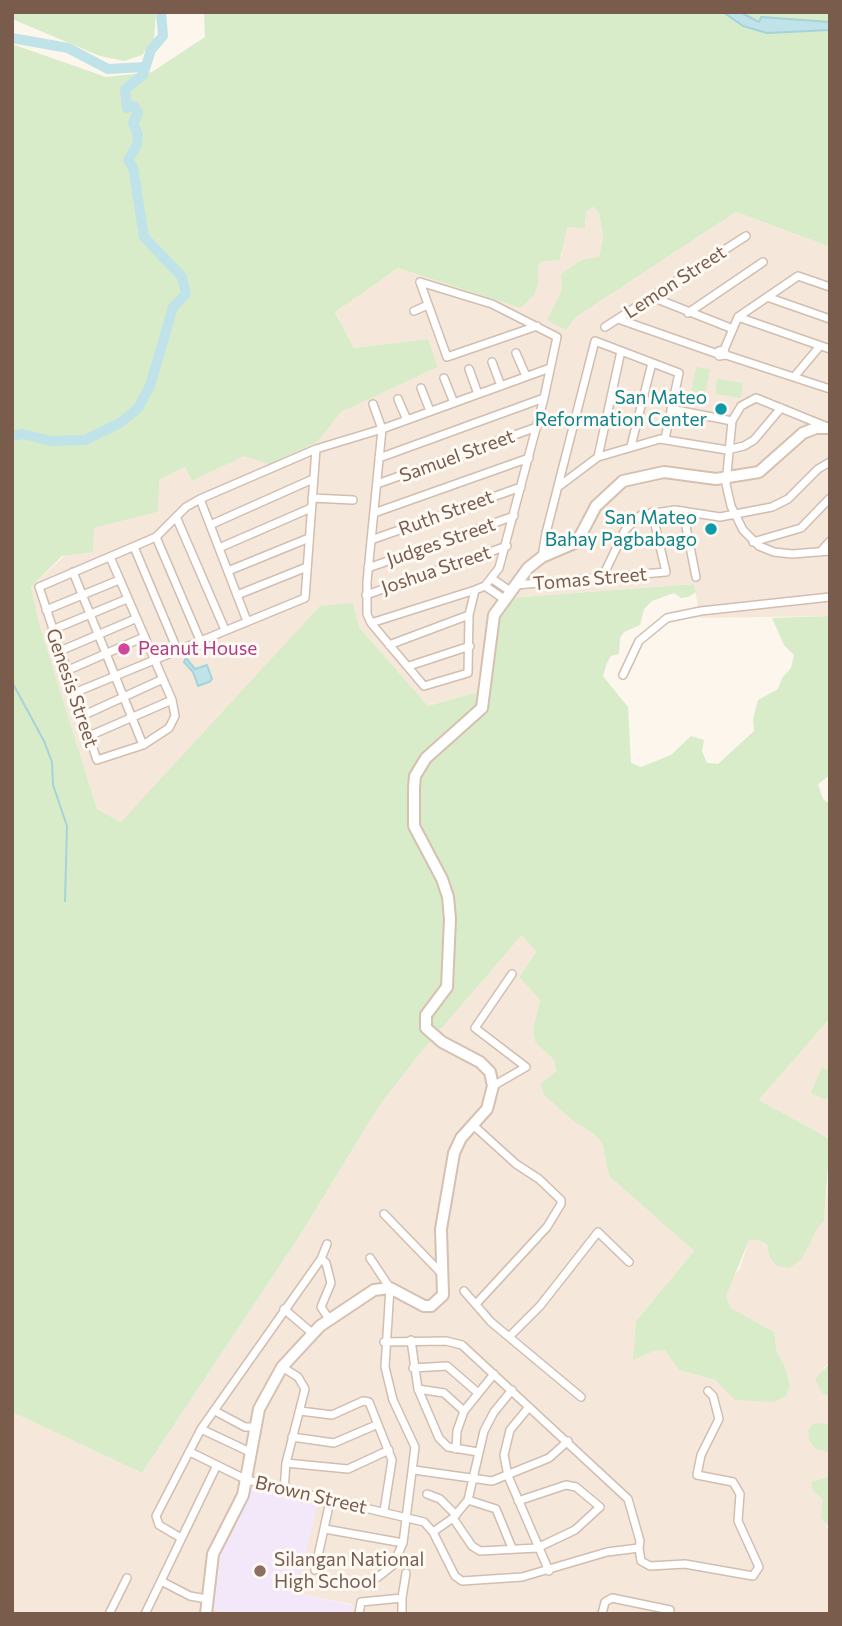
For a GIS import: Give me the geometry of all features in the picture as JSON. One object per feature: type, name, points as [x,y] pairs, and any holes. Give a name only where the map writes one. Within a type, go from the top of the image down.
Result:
[{"type":"street","name":"Lemon Street","points":[[605,327],[746,236]]},
{"type":"street","points":[[688,313],[763,262]]},
{"type":"street","points":[[723,353],[738,317],[798,276],[830,287]]},
{"type":"street","points":[[371,624],[485,586],[504,560],[557,337],[537,326],[492,304],[420,282],[447,357],[537,326]]},
{"type":"street","points":[[652,297],[733,329]]},
{"type":"street","points":[[767,297],[830,319]]},
{"type":"street","points":[[414,311],[428,305]]},
{"type":"street","points":[[738,317],[830,349]]},
{"type":"street","points":[[618,319],[830,389]]},
{"type":"street","points":[[542,557],[595,341],[679,373],[664,439]]},
{"type":"street","points":[[794,376],[820,346]]},
{"type":"street","points":[[598,457],[621,351]]},
{"type":"street","points":[[516,353],[526,376]]},
{"type":"street","points":[[492,362],[501,386]]},
{"type":"street","points":[[631,446],[652,363]]},
{"type":"street","name":"Genesis Street","points":[[172,700],[175,711],[171,724],[144,745],[97,760],[39,587],[156,537],[177,519],[186,507],[200,499],[316,449],[382,429],[550,368]]},
{"type":"street","points":[[469,369],[478,394]]},
{"type":"street","points":[[444,378],[454,402]]},
{"type":"street","points":[[421,388],[430,411]]},
{"type":"street","points":[[379,458],[544,398]]},
{"type":"street","points":[[827,427],[756,398],[741,406],[732,421],[726,478],[734,515],[753,542],[783,554],[830,551]]},
{"type":"street","points":[[398,399],[407,420]]},
{"type":"street","points":[[373,404],[382,429],[366,595],[371,624],[424,686],[468,673],[469,615],[475,590]]},
{"type":"street","points":[[558,487],[598,457],[631,446],[664,439],[727,450],[750,443],[781,408]]},
{"type":"street","points":[[671,409],[732,421]]},
{"type":"street","name":"Samuel Street","points":[[377,484],[537,427]]},
{"type":"street","points":[[370,1258],[390,1288],[416,1303],[431,1306],[443,1295],[441,1229],[452,1165],[457,1145],[487,1109],[493,1086],[490,1072],[480,1062],[442,1042],[426,1028],[426,1015],[447,987],[450,919],[448,897],[442,879],[414,826],[415,776],[426,758],[482,708],[491,621],[509,591],[542,557],[577,542],[596,506],[623,481],[664,472],[726,478],[763,470],[803,433],[827,427]]},
{"type":"street","points":[[74,693],[153,658],[305,598],[316,449]]},
{"type":"street","points":[[374,513],[529,458]]},
{"type":"street","points":[[602,578],[631,523],[652,512],[683,511],[714,517],[783,503],[818,468],[830,462]]},
{"type":"street","points":[[210,525],[313,479]]},
{"type":"street","name":"Ruth Street","points":[[372,540],[521,487]]},
{"type":"street","points":[[312,498],[352,500]]},
{"type":"street","points":[[753,542],[801,528],[830,498]]},
{"type":"street","points":[[200,499],[247,621]]},
{"type":"street","points":[[219,548],[312,508]]},
{"type":"street","points":[[683,511],[696,577]]},
{"type":"street","name":"Tomas Street","points":[[509,591],[666,572],[652,512]]},
{"type":"street","name":"Judges Street","points":[[368,568],[514,516]]},
{"type":"street","points":[[177,519],[225,631]]},
{"type":"street","points":[[156,537],[200,640]]},
{"type":"street","points":[[228,571],[309,538]]},
{"type":"street","points":[[820,552],[830,541]]},
{"type":"street","name":"Joshua Street","points":[[366,595],[507,546]]},
{"type":"street","points":[[134,547],[177,649]]},
{"type":"street","points":[[89,736],[172,700],[110,557]]},
{"type":"street","points":[[237,595],[307,567]]},
{"type":"street","points":[[73,572],[144,745]]},
{"type":"street","points":[[491,578],[509,591]]},
{"type":"street","points":[[46,610],[119,580]]},
{"type":"street","points":[[485,586],[509,591]]},
{"type":"street","points":[[623,675],[639,641],[667,618],[701,611],[830,597]]},
{"type":"street","points":[[52,629],[127,599]]},
{"type":"street","points":[[389,645],[469,615]]},
{"type":"street","points":[[60,651],[135,619]]},
{"type":"street","points":[[66,671],[144,638]]},
{"type":"street","points":[[409,666],[470,646]]},
{"type":"street","points":[[82,716],[163,679]]},
{"type":"street","points":[[493,1086],[526,1067],[475,1028],[512,974]]},
{"type":"street","points":[[473,1125],[561,1200],[547,1227],[476,1304]]},
{"type":"street","points":[[384,1214],[444,1276]]},
{"type":"street","points":[[509,1337],[540,1306],[598,1233],[629,1262]]},
{"type":"street","points":[[181,1538],[159,1525],[156,1516],[201,1429],[321,1259],[327,1244]]},
{"type":"street","points":[[321,1259],[326,1263],[331,1283],[321,1307],[329,1320]]},
{"type":"street","points":[[205,1614],[213,1554],[238,1509],[247,1480],[255,1427],[266,1394],[282,1367],[312,1333],[365,1294],[390,1288]]},
{"type":"street","points":[[378,1577],[393,1565],[403,1543],[415,1447],[393,1400],[385,1367],[384,1342],[390,1288]]},
{"type":"street","points":[[464,1291],[509,1337],[581,1397]]},
{"type":"street","points":[[284,1309],[312,1333]]},
{"type":"street","points":[[411,1340],[418,1389],[439,1438],[448,1447],[478,1452]]},
{"type":"street","points":[[384,1342],[446,1341],[462,1345],[628,1499],[640,1541],[641,1561],[654,1567],[685,1564],[752,1576],[760,1567],[757,1557],[740,1530],[740,1494],[733,1482],[697,1475],[701,1455],[719,1419],[713,1396],[708,1391]]},
{"type":"street","points":[[413,1368],[447,1366],[477,1392]]},
{"type":"street","points":[[282,1367],[303,1384],[305,1390],[286,1463],[284,1490]]},
{"type":"street","points":[[456,1449],[457,1431],[464,1411],[494,1374]]},
{"type":"street","points":[[418,1389],[439,1390],[464,1411]]},
{"type":"street","points":[[512,1390],[494,1412],[478,1452],[468,1500],[455,1516],[433,1532],[455,1576],[462,1581],[522,1577],[549,1572],[607,1552],[639,1548]]},
{"type":"street","points":[[300,1411],[332,1415],[366,1401],[392,1460],[384,1511]]},
{"type":"street","points":[[529,1407],[510,1430],[503,1455],[508,1476],[549,1572]]},
{"type":"street","points":[[215,1411],[245,1427],[255,1427]]},
{"type":"street","points":[[292,1437],[334,1443],[376,1425]]},
{"type":"street","points":[[201,1429],[252,1453]]},
{"type":"street","points":[[414,1469],[473,1481],[492,1482],[549,1458],[568,1441]]},
{"type":"street","points":[[286,1463],[323,1469],[348,1469],[389,1450]]},
{"type":"street","name":"Brown Street","points":[[190,1452],[247,1480],[407,1517],[424,1522],[433,1532]]},
{"type":"street","points":[[145,1614],[217,1465]]},
{"type":"street","points":[[427,1494],[440,1499],[477,1549],[537,1548],[575,1530],[600,1507],[576,1486],[566,1485],[518,1500]]},
{"type":"street","points":[[468,1500],[496,1509],[512,1548]]},
{"type":"street","points":[[315,1570],[330,1501]]},
{"type":"street","points":[[325,1529],[403,1543]]},
{"type":"street","points":[[402,1614],[406,1573]]},
{"type":"street","points":[[109,1614],[127,1578]]},
{"type":"street","points":[[161,1581],[190,1596],[207,1599]]},
{"type":"street","points":[[359,1614],[361,1602],[402,1598]]},
{"type":"street","points":[[602,1614],[605,1602],[612,1598],[670,1610],[670,1614]]},
{"type":"shaded area","points":[[593,207],[599,213],[603,237],[599,258],[583,259],[562,274],[566,330],[576,317],[736,212],[830,247],[830,616],[700,618],[694,584],[509,598],[513,582],[489,615],[481,691],[428,706],[359,627],[353,603],[121,822],[97,809],[39,623],[31,587],[94,528],[158,512],[158,480],[185,467],[192,481],[244,455],[317,442],[340,412],[438,367],[428,339],[354,348],[335,311],[398,268],[520,308],[538,284],[538,266],[542,261],[562,257],[563,233],[567,227],[586,224],[586,212]]},
{"type":"shaded area","points":[[522,935],[536,952],[519,977],[540,1000],[533,1029],[535,1042],[554,1060],[556,1071],[540,1084],[544,1095],[602,1143],[609,1176],[694,1251],[636,1321],[656,1350],[666,1350],[679,1370],[715,1380],[735,1400],[786,1396],[790,1386],[786,1369],[777,1352],[774,1332],[731,1308],[726,1296],[730,1281],[740,1268],[749,1240],[758,1240],[767,1246],[769,1256],[824,1221],[830,1163],[830,1363],[824,1367],[822,1393],[830,1398],[830,1425],[822,1423],[815,1447],[830,1453],[830,1473],[826,1478],[812,1481],[813,1489],[823,1500],[827,1528],[830,1528],[830,1614],[353,1614],[351,1604],[296,1593],[250,1488],[233,1533],[221,1550],[214,1610],[256,1614],[12,1614],[12,1412],[142,1473],[299,1237],[379,1106],[422,1051]]},
{"type":"shaded area","points":[[830,1018],[830,1139],[759,1100]]},
{"type":"shaded area","name":"Silangan National High School","points":[[250,1488],[318,1503],[296,1593],[352,1605],[353,1614],[256,1614],[214,1610],[221,1550],[233,1533]]},
{"type":"green space","points":[[12,12],[156,12],[154,40],[142,55],[124,61],[100,56],[12,19]]},
{"type":"green space","points":[[204,12],[723,12],[743,26],[767,33],[830,30],[830,247],[736,212],[576,317],[566,330],[547,320],[562,290],[561,274],[583,259],[599,257],[603,237],[599,213],[593,207],[586,212],[585,228],[567,227],[560,260],[542,261],[538,266],[538,284],[534,295],[520,308],[398,268],[335,312],[354,348],[428,339],[438,367],[341,412],[317,442],[269,464],[244,456],[192,481],[185,467],[159,480],[158,512],[94,528],[93,552],[62,556],[31,587],[39,623],[97,809],[121,822],[320,606],[353,603],[359,627],[428,706],[481,691],[496,618],[509,598],[694,584],[696,592],[688,597],[681,598],[674,593],[652,601],[644,609],[640,625],[624,632],[620,638],[619,654],[611,656],[603,676],[628,707],[631,763],[641,767],[671,755],[691,736],[704,740],[702,751],[707,763],[718,764],[754,731],[753,719],[758,700],[778,689],[782,678],[791,668],[794,655],[784,645],[772,618],[830,616],[830,775],[818,784],[823,799],[830,804],[830,1018],[759,1100],[830,1139],[824,1221],[818,1227],[802,1259],[789,1268],[777,1266],[769,1256],[767,1245],[758,1240],[749,1240],[726,1296],[731,1308],[774,1332],[777,1352],[786,1369],[790,1386],[786,1396],[774,1402],[735,1400],[715,1380],[679,1370],[665,1350],[656,1350],[633,1360],[636,1321],[694,1251],[609,1176],[602,1143],[544,1095],[540,1084],[556,1071],[554,1060],[535,1042],[533,1029],[540,1000],[519,977],[536,952],[522,935],[422,1051],[379,1106],[299,1237],[142,1473],[12,1412],[12,44],[106,77],[152,72],[205,37]]},
{"type":"green space","points":[[740,12],[830,12],[830,22],[761,17],[759,22]]},
{"type":"green space","points":[[696,367],[710,369],[703,405],[689,403]]},
{"type":"green space","points":[[717,379],[743,383],[741,398],[715,394]]},
{"type":"green space","points":[[822,1067],[830,1071],[830,1093],[826,1100],[811,1093]]},
{"type":"green space","points":[[830,1363],[830,1398],[822,1393],[815,1379]]},
{"type":"green space","points":[[813,1424],[830,1425],[830,1453],[815,1448],[809,1440],[808,1430]]},
{"type":"green space","points":[[830,1473],[830,1528],[821,1517],[823,1500],[812,1489],[812,1481],[826,1478]]},
{"type":"water","points":[[723,12],[740,12],[759,22],[761,17],[830,22],[830,30],[767,33],[743,26]]},
{"type":"water","points":[[186,658],[195,669],[207,665],[212,679],[198,686],[193,672],[184,662]]},
{"type":"waterway","points":[[12,436],[23,434],[51,441],[85,440],[120,423],[138,408],[150,386],[173,307],[186,294],[182,277],[144,237],[133,167],[128,160],[137,145],[138,135],[133,123],[138,113],[134,106],[127,108],[125,89],[143,75],[151,50],[163,36],[161,12]]},
{"type":"waterway","points":[[12,38],[68,48],[108,69],[145,67]]},
{"type":"waterway","points":[[12,682],[44,741],[52,762],[53,785],[67,826],[65,901]]},
{"type":"place","name":"San Mateo Reformation Center","points":[[721,409]]},
{"type":"place","name":"San Mateo Bahay Pagbabago","points":[[711,529]]},
{"type":"place","name":"Peanut House","points":[[124,649]]},
{"type":"place","name":"Silangan National High School","points":[[260,1571]]}]
